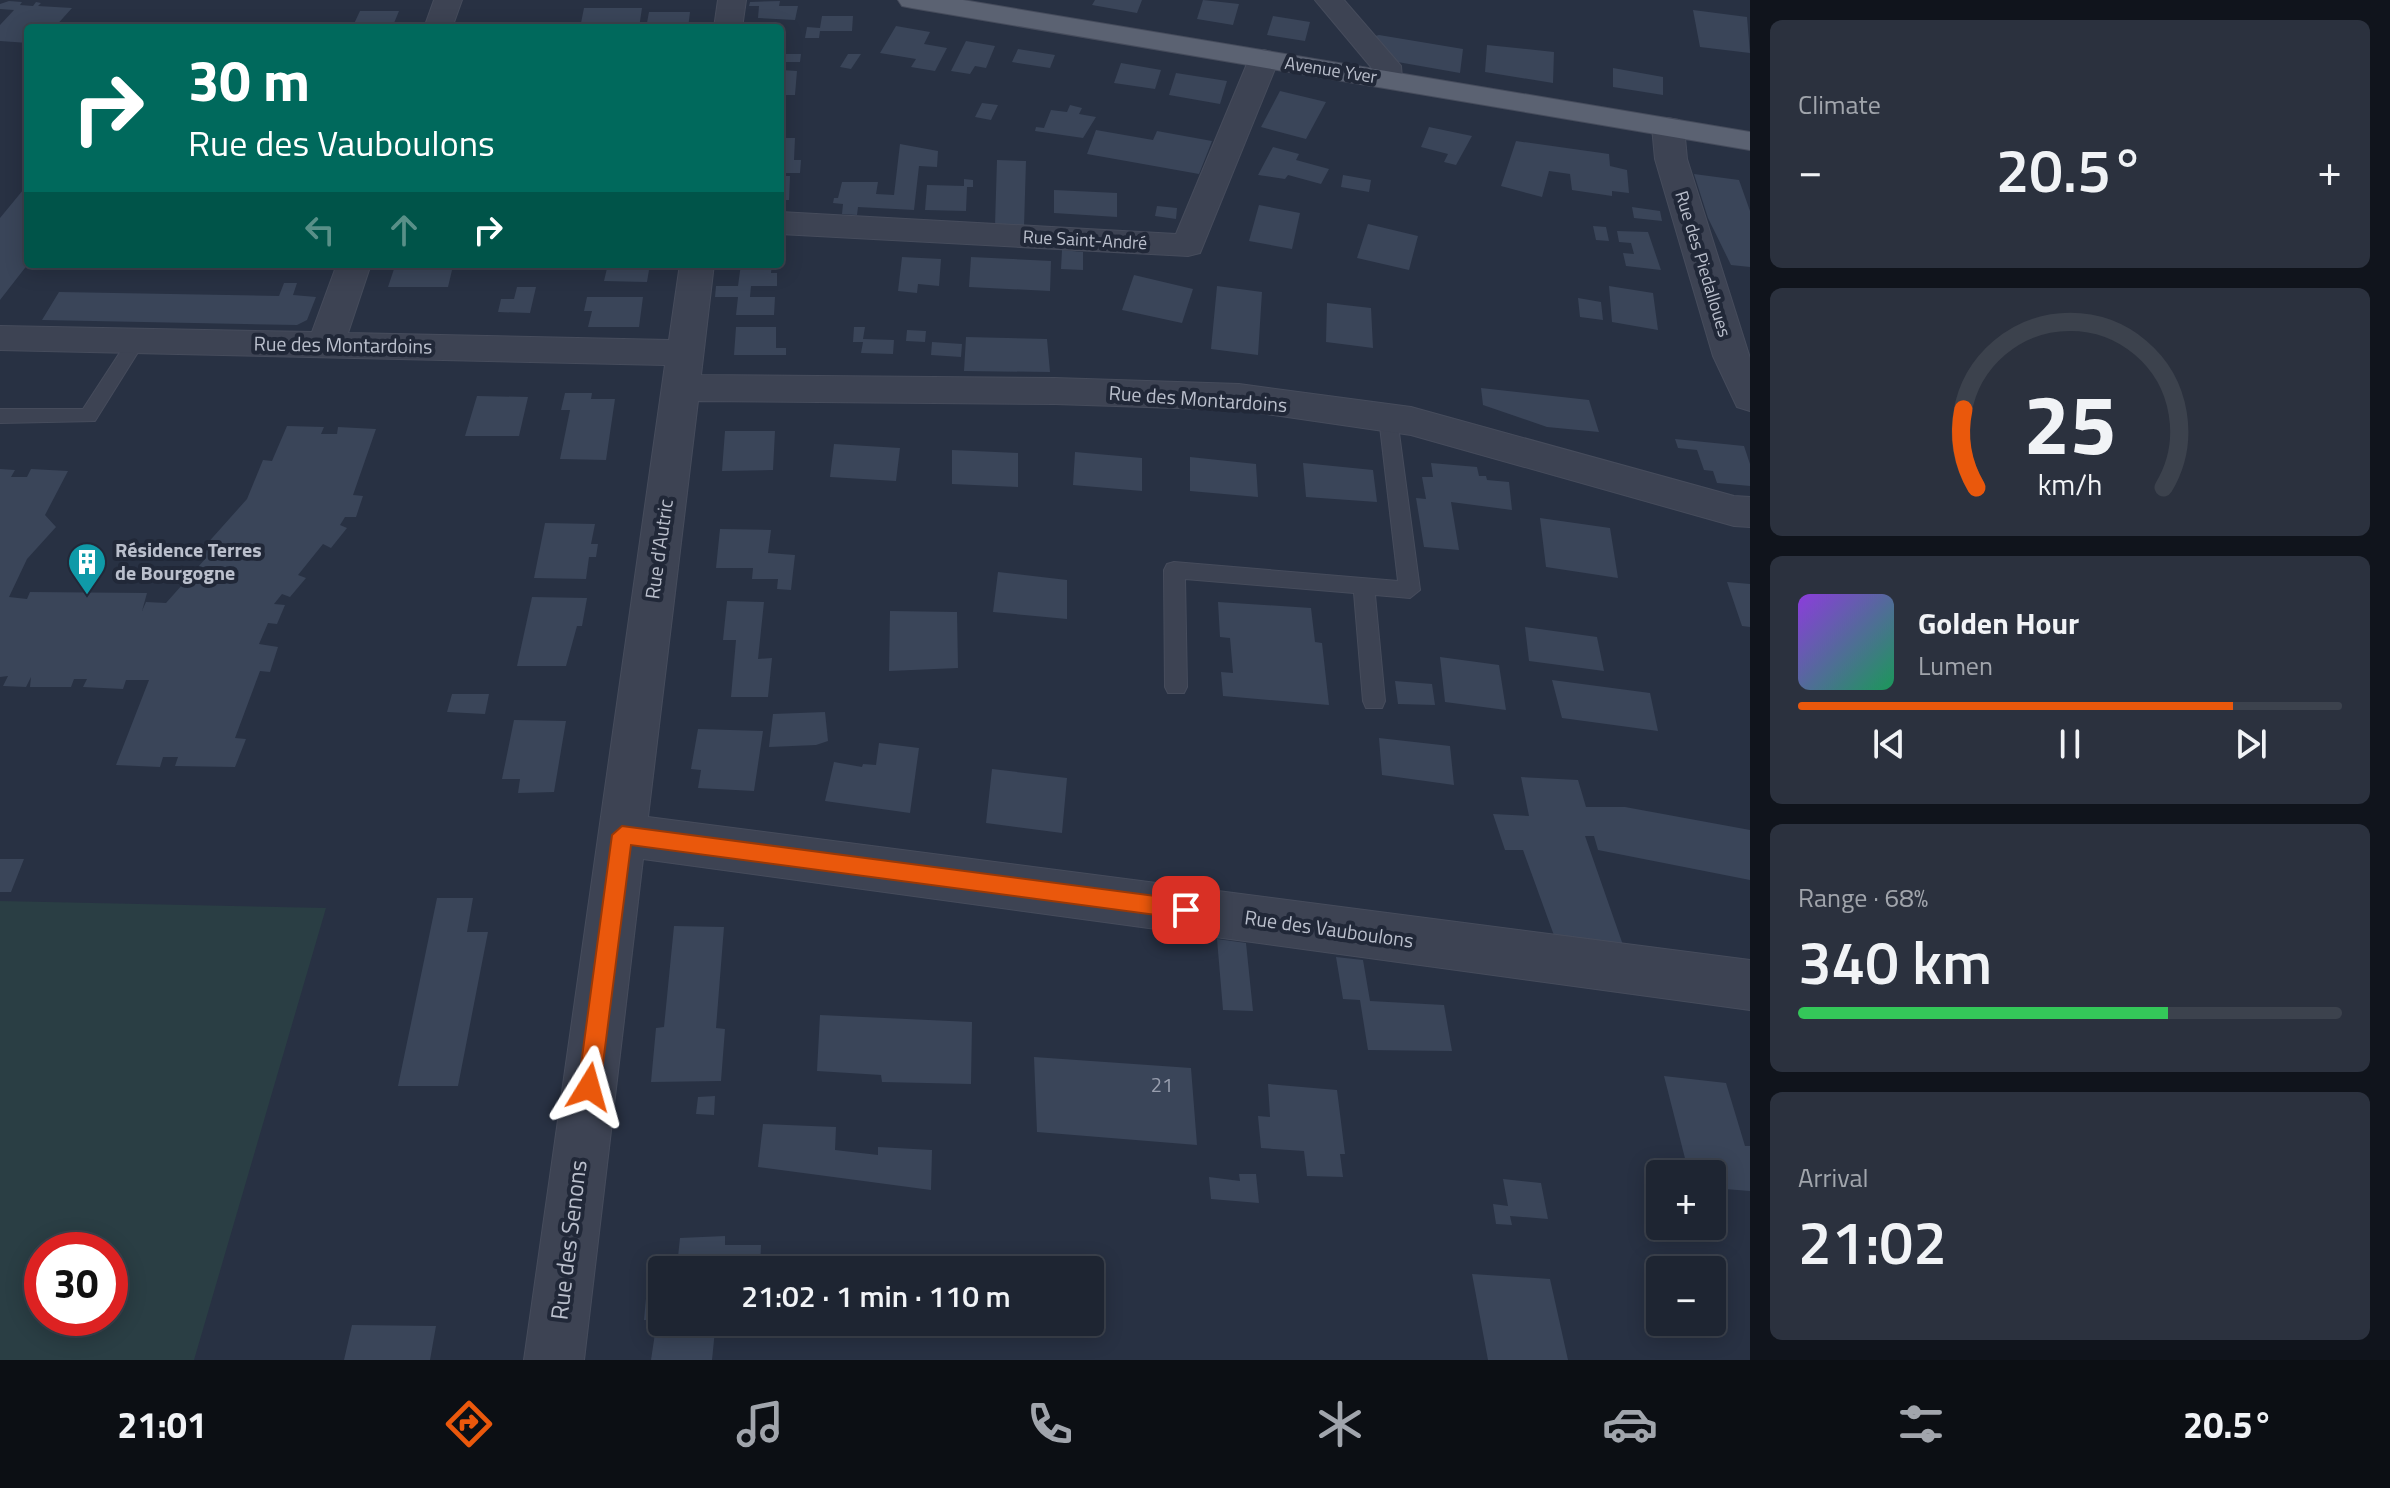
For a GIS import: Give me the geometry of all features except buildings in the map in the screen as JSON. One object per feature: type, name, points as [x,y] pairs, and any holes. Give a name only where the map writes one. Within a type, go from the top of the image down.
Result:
[{"type":"main road","name":"Avenue Yver","points":[[912,0],[1750,141]]},
{"type":"street","points":[[439,24],[448,0]]},
{"type":"street","points":[[729,24],[732,0]]},
{"type":"street","points":[[1329,0],[1386,66],[1387,79]]},
{"type":"street","name":"Rue Saint-André","points":[[784,223],[1188,245],[1264,59]]},
{"type":"street","name":"Rue des Piedalloues","points":[[1668,127],[1671,159],[1731,356],[1750,398]]},
{"type":"street","points":[[326,344],[353,268]]},
{"type":"street","name":"Rue d'Autric","points":[[622,835],[696,268]]},
{"type":"street","name":"Rue des Montardoins","points":[[0,338],[326,344],[683,370],[1055,391],[1239,397],[1411,421],[1734,511],[1750,512]]},
{"type":"street","name":"Rue des Vauboulons","points":[[622,835],[1750,985]]},
{"type":"street","name":"Rue des Senons","points":[[554,1360],[622,835]]},
{"type":"lane","points":[[0,416],[88,416],[136,341]]},
{"type":"lane","points":[[1176,687],[1174,570],[1410,590],[1388,418]]},
{"type":"lane","points":[[1364,586],[1374,701]]},
{"type":"shaded area","points":[[0,901],[326,908],[194,1360],[0,1360]]},
{"type":"place","name":"Résidence Terres de Bourgogne","points":[[87,596]]},
{"type":"route","points":[[589,1087],[622,835],[1186,910]]}]
